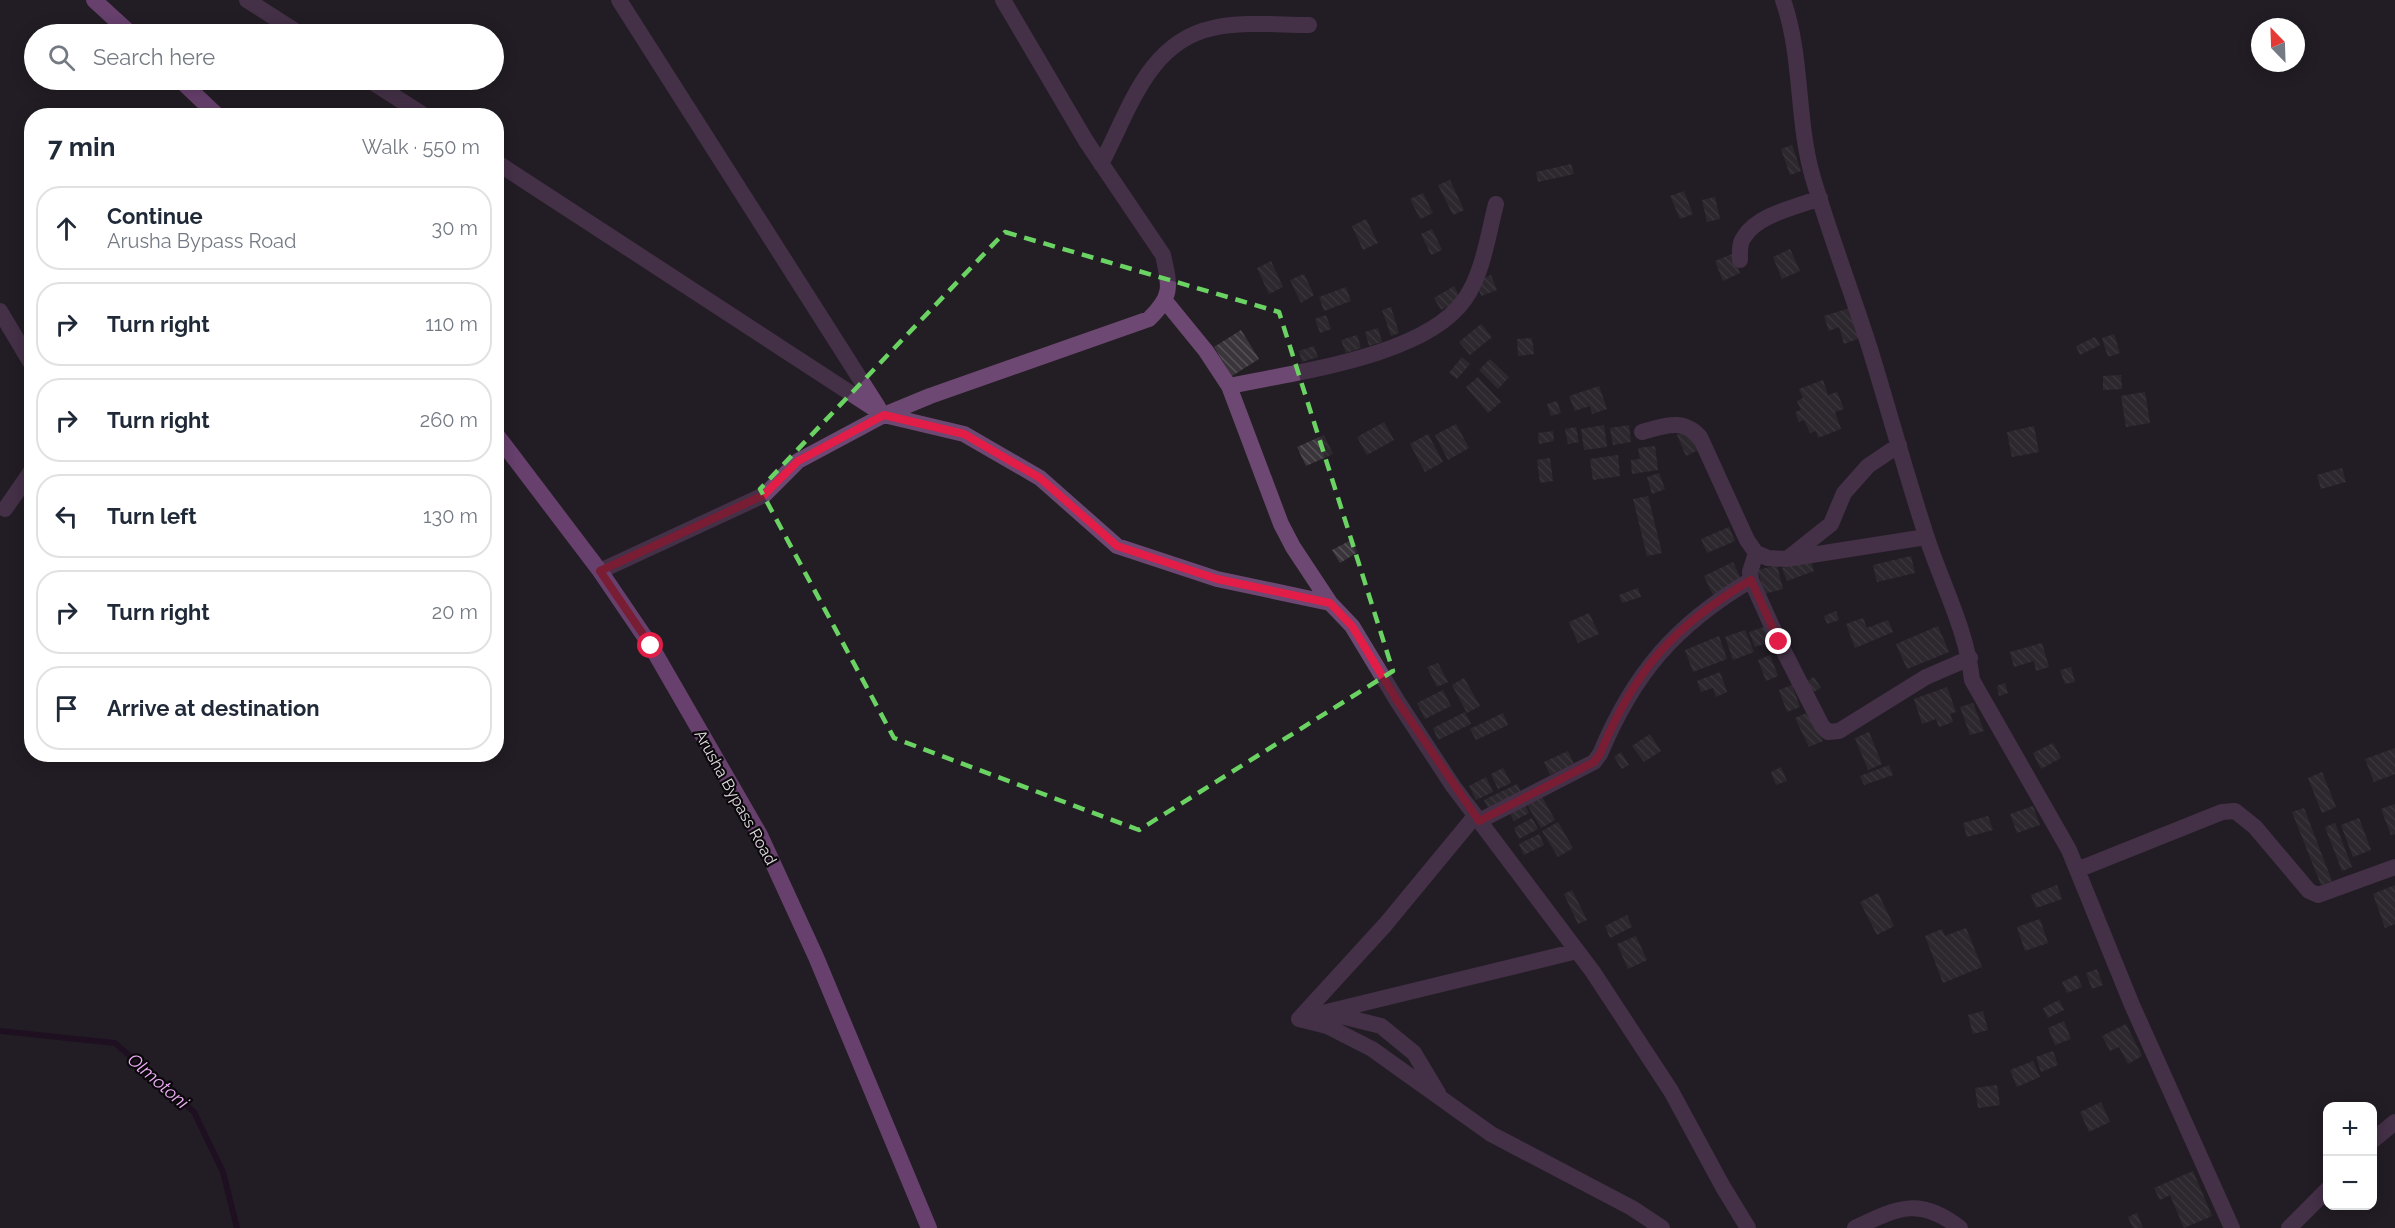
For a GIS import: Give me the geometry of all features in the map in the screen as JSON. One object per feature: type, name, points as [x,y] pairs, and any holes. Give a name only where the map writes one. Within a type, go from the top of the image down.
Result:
[{"type":"main road","points":[[94,0],[120,24]]},
{"type":"main road","points":[[191,90],[210,108]]},
{"type":"main road","name":"Arusha Bypass Road","points":[[504,445],[600,571],[651,646],[760,835],[816,957],[928,1228]]},
{"type":"street","points":[[248,0],[285,24]]},
{"type":"street","points":[[619,0],[884,415]]},
{"type":"street","points":[[1003,0],[1101,164],[1162,255],[1167,276],[1166,302],[1206,351],[1229,386],[1281,524],[1293,547],[1330,603],[1352,626],[1398,702],[1477,818],[1577,951],[1671,1091],[1748,1228]]},
{"type":"street","points":[[1783,0],[1794,47],[1805,149],[1869,345],[1926,537],[1970,658],[1972,680],[2068,850],[2132,1005],[2232,1228]]},
{"type":"street","points":[[1101,164],[1149,72],[1164,52],[1185,38],[1215,27],[1309,25]]},
{"type":"street","points":[[384,90],[412,108]]},
{"type":"street","points":[[504,167],[884,415],[964,434],[1040,478],[1117,546],[1217,579],[1330,603]]},
{"type":"street","points":[[1740,260],[1743,237],[1756,225],[1820,198]]},
{"type":"street","points":[[1229,386],[1387,350],[1436,327],[1465,299],[1478,272],[1496,204]]},
{"type":"street","points":[[600,571],[764,495],[798,461],[884,415],[930,396],[1149,319],[1166,302]]},
{"type":"street","points":[[0,311],[24,352]]},
{"type":"street","points":[[1642,432],[1670,424],[1682,424],[1692,428],[1700,437],[1747,540],[1756,553],[1768,558],[1786,559],[1926,537]]},
{"type":"street","points":[[1786,559],[1831,525],[1844,494],[1868,466],[1899,445]]},
{"type":"street","points":[[5,509],[24,482]]},
{"type":"street","points":[[1756,553],[1750,572],[1751,580],[1779,642],[1822,726],[1828,732],[1839,731],[1926,677],[1970,658]]},
{"type":"street","points":[[1299,1019],[1385,925],[1477,818],[1594,762],[1628,695],[1661,651],[1702,612],[1751,580]]},
{"type":"street","points":[[2077,870],[2222,812],[2235,812],[2255,827],[2309,891],[2318,895],[2395,867]]},
{"type":"street","points":[[1299,1019],[1577,951]]},
{"type":"street","points":[[1299,1019],[1337,1016],[1381,1026],[1414,1053],[1442,1099]]},
{"type":"street","points":[[1299,1019],[1327,1026],[1372,1049],[1491,1134],[1632,1208],[1662,1228]]},
{"type":"street","points":[[2377,1138],[2395,1122]]},
{"type":"street","points":[[2289,1228],[2323,1194]]},
{"type":"street","points":[[1855,1228],[1887,1213],[1921,1208],[1944,1215],[1960,1228]]},
{"type":"highlighted area","points":[[1005,232],[1279,312],[1393,671],[1139,830],[894,738],[760,489]]},
{"type":"building","points":[[1792,145],[1801,171],[1790,175],[1781,149]]},
{"type":"building","points":[[1571,164],[1574,174],[1538,182],[1536,172]]},
{"type":"building","points":[[1450,180],[1464,210],[1453,215],[1438,185]]},
{"type":"building","points":[[1684,191],[1693,214],[1680,219],[1670,196]]},
{"type":"building","points":[[1423,193],[1433,213],[1420,219],[1410,199]]},
{"type":"building","points":[[1715,197],[1720,219],[1707,222],[1702,200]]},
{"type":"building","points":[[1366,219],[1378,243],[1363,250],[1352,226]]},
{"type":"building","points":[[1432,229],[1442,250],[1431,255],[1421,234]]},
{"type":"building","points":[[1790,249],[1800,271],[1782,279],[1773,257]]},
{"type":"building","points":[[1732,254],[1740,273],[1723,281],[1715,261]]},
{"type":"building","points":[[1271,261],[1283,287],[1269,294],[1257,268]]},
{"type":"building","points":[[1304,274],[1314,295],[1301,303],[1290,280]]},
{"type":"building","points":[[1491,275],[1497,290],[1481,296],[1476,281]]},
{"type":"building","points":[[1454,286],[1461,299],[1441,310],[1434,298]]},
{"type":"building","points":[[1346,287],[1351,301],[1324,311],[1319,297]]},
{"type":"building","points":[[1391,307],[1399,333],[1391,336],[1382,310]]},
{"type":"building","points":[[1850,308],[1860,338],[1844,344],[1839,327],[1829,331],[1824,316]]},
{"type":"building","points":[[1326,315],[1331,329],[1320,333],[1315,319]]},
{"type":"building","points":[[1481,324],[1492,337],[1470,355],[1459,342]]},
{"type":"building","points":[[1378,328],[1382,342],[1369,346],[1365,332]]},
{"type":"building","points":[[1241,330],[1259,359],[1232,376],[1214,347]]},
{"type":"building","points":[[2114,334],[2120,353],[2108,357],[2102,338]]},
{"type":"building","points":[[1357,335],[1361,348],[1346,353],[1341,340]]},
{"type":"building","points":[[2095,337],[2100,345],[2080,355],[2076,346]]},
{"type":"building","points":[[1532,338],[1534,354],[1518,356],[1517,339]]},
{"type":"building","points":[[1314,346],[1318,357],[1302,362],[1299,351]]},
{"type":"building","points":[[1462,357],[1470,364],[1457,379],[1449,373]]},
{"type":"building","points":[[1490,359],[1509,377],[1498,389],[1479,370]]},
{"type":"building","points":[[2121,375],[2122,389],[2103,390],[2103,376]]},
{"type":"building","points":[[1478,377],[1501,402],[1488,413],[1466,387]]},
{"type":"building","points":[[1823,380],[1828,395],[1837,392],[1844,409],[1835,412],[1841,429],[1818,438],[1816,431],[1810,433],[1804,420],[1799,422],[1795,412],[1801,410],[1797,401],[1803,398],[1799,389]]},
{"type":"building","points":[[1599,386],[1607,409],[1592,414],[1590,406],[1575,411],[1569,396]]},
{"type":"building","points":[[2145,392],[2150,423],[2126,427],[2121,396]]},
{"type":"building","points":[[1557,401],[1561,413],[1551,416],[1547,404]]},
{"type":"building","points":[[1384,422],[1394,440],[1367,455],[1357,437]]},
{"type":"building","points":[[1456,424],[1469,448],[1448,460],[1435,435]]},
{"type":"building","points":[[1604,425],[1607,447],[1584,450],[1581,429]]},
{"type":"building","points":[[1629,425],[1631,442],[1613,445],[1610,428]]},
{"type":"building","points":[[2034,426],[2039,452],[2012,457],[2007,432]]},
{"type":"building","points":[[1576,427],[1579,442],[1568,444],[1565,429]]},
{"type":"building","points":[[1688,430],[1698,450],[1686,456],[1677,435]]},
{"type":"building","points":[[1553,431],[1554,441],[1539,444],[1538,433]]},
{"type":"building","points":[[1428,434],[1443,462],[1425,472],[1410,444]]},
{"type":"building","points":[[1324,435],[1333,454],[1306,466],[1297,447]]},
{"type":"building","points":[[1655,446],[1658,470],[1632,474],[1631,460],[1640,459],[1638,448]]},
{"type":"building","points":[[1618,455],[1620,476],[1593,480],[1590,459]]},
{"type":"building","points":[[1550,458],[1553,481],[1540,483],[1537,460]]},
{"type":"building","points":[[2342,468],[2346,482],[2321,489],[2317,475]]},
{"type":"building","points":[[1659,473],[1665,489],[1652,494],[1647,477]]},
{"type":"building","points":[[1648,496],[1662,553],[1647,556],[1633,499]]},
{"type":"building","points":[[1729,527],[1735,541],[1707,553],[1701,539]]},
{"type":"building","points":[[1351,540],[1358,552],[1340,563],[1332,550]]},
{"type":"building","points":[[1911,556],[1915,573],[1877,582],[1873,565]]},
{"type":"building","points":[[1810,558],[1814,571],[1787,581],[1782,568]]},
{"type":"building","points":[[1733,562],[1742,581],[1713,595],[1704,576]]},
{"type":"building","points":[[1777,565],[1783,589],[1764,594],[1758,570]]},
{"type":"building","points":[[1638,588],[1641,597],[1622,603],[1619,595]]},
{"type":"building","points":[[1836,611],[1839,620],[1827,624],[1824,616]]},
{"type":"building","points":[[1589,613],[1599,634],[1578,643],[1569,622]]},
{"type":"building","points":[[1863,618],[1867,628],[1888,620],[1893,632],[1855,648],[1846,624]]},
{"type":"building","points":[[1767,626],[1772,641],[1755,647],[1749,632]]},
{"type":"building","points":[[1938,626],[1949,652],[1907,669],[1896,644]]},
{"type":"building","points":[[1745,630],[1754,652],[1733,660],[1725,637]]},
{"type":"building","points":[[1719,636],[1727,659],[1693,672],[1685,650]]},
{"type":"building","points":[[2042,643],[2049,667],[2036,671],[2034,661],[2014,667],[2010,652]]},
{"type":"building","points":[[1770,655],[1778,676],[1766,681],[1758,660]]},
{"type":"building","points":[[1438,663],[1448,682],[1437,687],[1427,667]]},
{"type":"building","points":[[2071,667],[2075,682],[2065,684],[2060,670]]},
{"type":"building","points":[[1720,672],[1727,692],[1716,697],[1713,688],[1701,692],[1697,681]]},
{"type":"building","points":[[1814,677],[1821,688],[1810,694],[1804,683]]},
{"type":"building","points":[[1464,678],[1480,706],[1467,713],[1452,685]]},
{"type":"building","points":[[2005,683],[2008,693],[1999,696],[1997,686]]},
{"type":"building","points":[[1792,685],[1800,707],[1787,712],[1779,690]]},
{"type":"building","points":[[1947,687],[1956,712],[1950,714],[1953,722],[1939,727],[1936,719],[1922,724],[1914,699]]},
{"type":"building","points":[[1443,690],[1451,706],[1425,719],[1417,703]]},
{"type":"building","points":[[1973,703],[1984,731],[1970,735],[1960,707]]},
{"type":"building","points":[[1465,712],[1471,724],[1438,740],[1433,728]]},
{"type":"building","points":[[1809,712],[1823,741],[1809,747],[1795,718]]},
{"type":"building","points":[[1503,713],[1508,725],[1476,740],[1470,729]]},
{"type":"building","points":[[1869,732],[1882,764],[1868,770],[1855,738]]},
{"type":"building","points":[[1650,734],[1661,751],[1644,762],[1632,746]]},
{"type":"building","points":[[2053,743],[2061,758],[2041,769],[2033,753]]},
{"type":"building","points":[[2395,748],[2395,774],[2374,782],[2365,759]]},
{"type":"building","points":[[1568,751],[1574,764],[1550,775],[1544,762]]},
{"type":"building","points":[[1621,752],[1629,765],[1622,769],[1614,757]]},
{"type":"building","points":[[1889,765],[1893,775],[1864,785],[1860,776]]},
{"type":"building","points":[[1781,767],[1787,781],[1776,785],[1771,772]]},
{"type":"building","points":[[1503,768],[1511,783],[1498,789],[1491,774]]},
{"type":"building","points":[[2322,772],[2336,807],[2322,813],[2308,778]]},
{"type":"building","points":[[1486,777],[1493,792],[1476,800],[1469,786]]},
{"type":"building","points":[[1517,784],[1521,792],[1488,808],[1484,800]]},
{"type":"building","points":[[1540,793],[1555,820],[1541,828],[1525,801]]},
{"type":"building","points":[[1524,803],[1529,813],[1514,821],[1508,810]]},
{"type":"building","points":[[2395,804],[2395,834],[2391,835],[2381,809]]},
{"type":"building","points":[[2033,806],[2040,825],[2017,833],[2010,814]]},
{"type":"building","points":[[2304,808],[2332,881],[2321,885],[2292,812]]},
{"type":"building","points":[[1988,816],[1993,830],[1967,837],[1963,823]]},
{"type":"building","points":[[1532,818],[1538,829],[1519,839],[1514,828]]},
{"type":"building","points":[[2359,818],[2371,850],[2353,857],[2341,825]]},
{"type":"building","points":[[1558,822],[1573,848],[1558,857],[1542,831]]},
{"type":"building","points":[[2335,823],[2352,867],[2342,871],[2325,827]]},
{"type":"building","points":[[1539,834],[1544,845],[1524,855],[1519,844]]},
{"type":"building","points":[[2057,885],[2062,899],[2036,908],[2031,895]]},
{"type":"building","points":[[2395,885],[2395,924],[2385,928],[2373,894]]},
{"type":"building","points":[[1572,890],[1587,920],[1578,924],[1564,894]]},
{"type":"building","points":[[1878,893],[1894,926],[1877,935],[1860,902]]},
{"type":"building","points":[[1627,915],[1632,927],[1610,938],[1605,926]]},
{"type":"building","points":[[2040,919],[2048,943],[2025,951],[2017,927]]},
{"type":"building","points":[[1966,928],[1982,967],[1943,983],[1925,936],[1942,929],[1945,936]]},
{"type":"building","points":[[1636,936],[1647,960],[1628,969],[1617,944]]},
{"type":"building","points":[[2097,969],[2103,985],[2092,989],[2086,973]]},
{"type":"building","points":[[2077,975],[2082,987],[2067,993],[2062,982]]},
{"type":"building","points":[[2059,1000],[2064,1010],[2048,1018],[2043,1008]]},
{"type":"building","points":[[1983,1011],[1988,1030],[1973,1034],[1968,1015]]},
{"type":"building","points":[[2064,1021],[2071,1039],[2055,1045],[2048,1028]]},
{"type":"building","points":[[2126,1024],[2142,1056],[2128,1064],[2119,1047],[2110,1051],[2102,1036]]},
{"type":"building","points":[[2053,1051],[2058,1065],[2041,1072],[2036,1057]]},
{"type":"building","points":[[2033,1061],[2040,1077],[2017,1087],[2010,1070]]},
{"type":"building","points":[[1997,1085],[2000,1105],[1978,1108],[1975,1088]]},
{"type":"building","points":[[2101,1102],[2110,1122],[2089,1132],[2080,1112]]},
{"type":"building","points":[[2193,1171],[2212,1216],[2184,1228],[2170,1195],[2160,1200],[2154,1188]]},
{"type":"building","points":[[2137,1213],[2143,1228],[2133,1228],[2128,1217]]},
{"type":"waterway","name":"Olmotoni","points":[[0,1031],[115,1043],[194,1112],[223,1172],[237,1228]]},
{"type":"route","points":[[651,646],[600,571],[725,511],[764,495],[798,461],[884,415],[964,434],[1040,478],[1117,546],[1217,579],[1330,603],[1352,626],[1398,702],[1479,821],[1594,762],[1628,695],[1647,668],[1676,635],[1702,612],[1751,580],[1779,642]]}]
